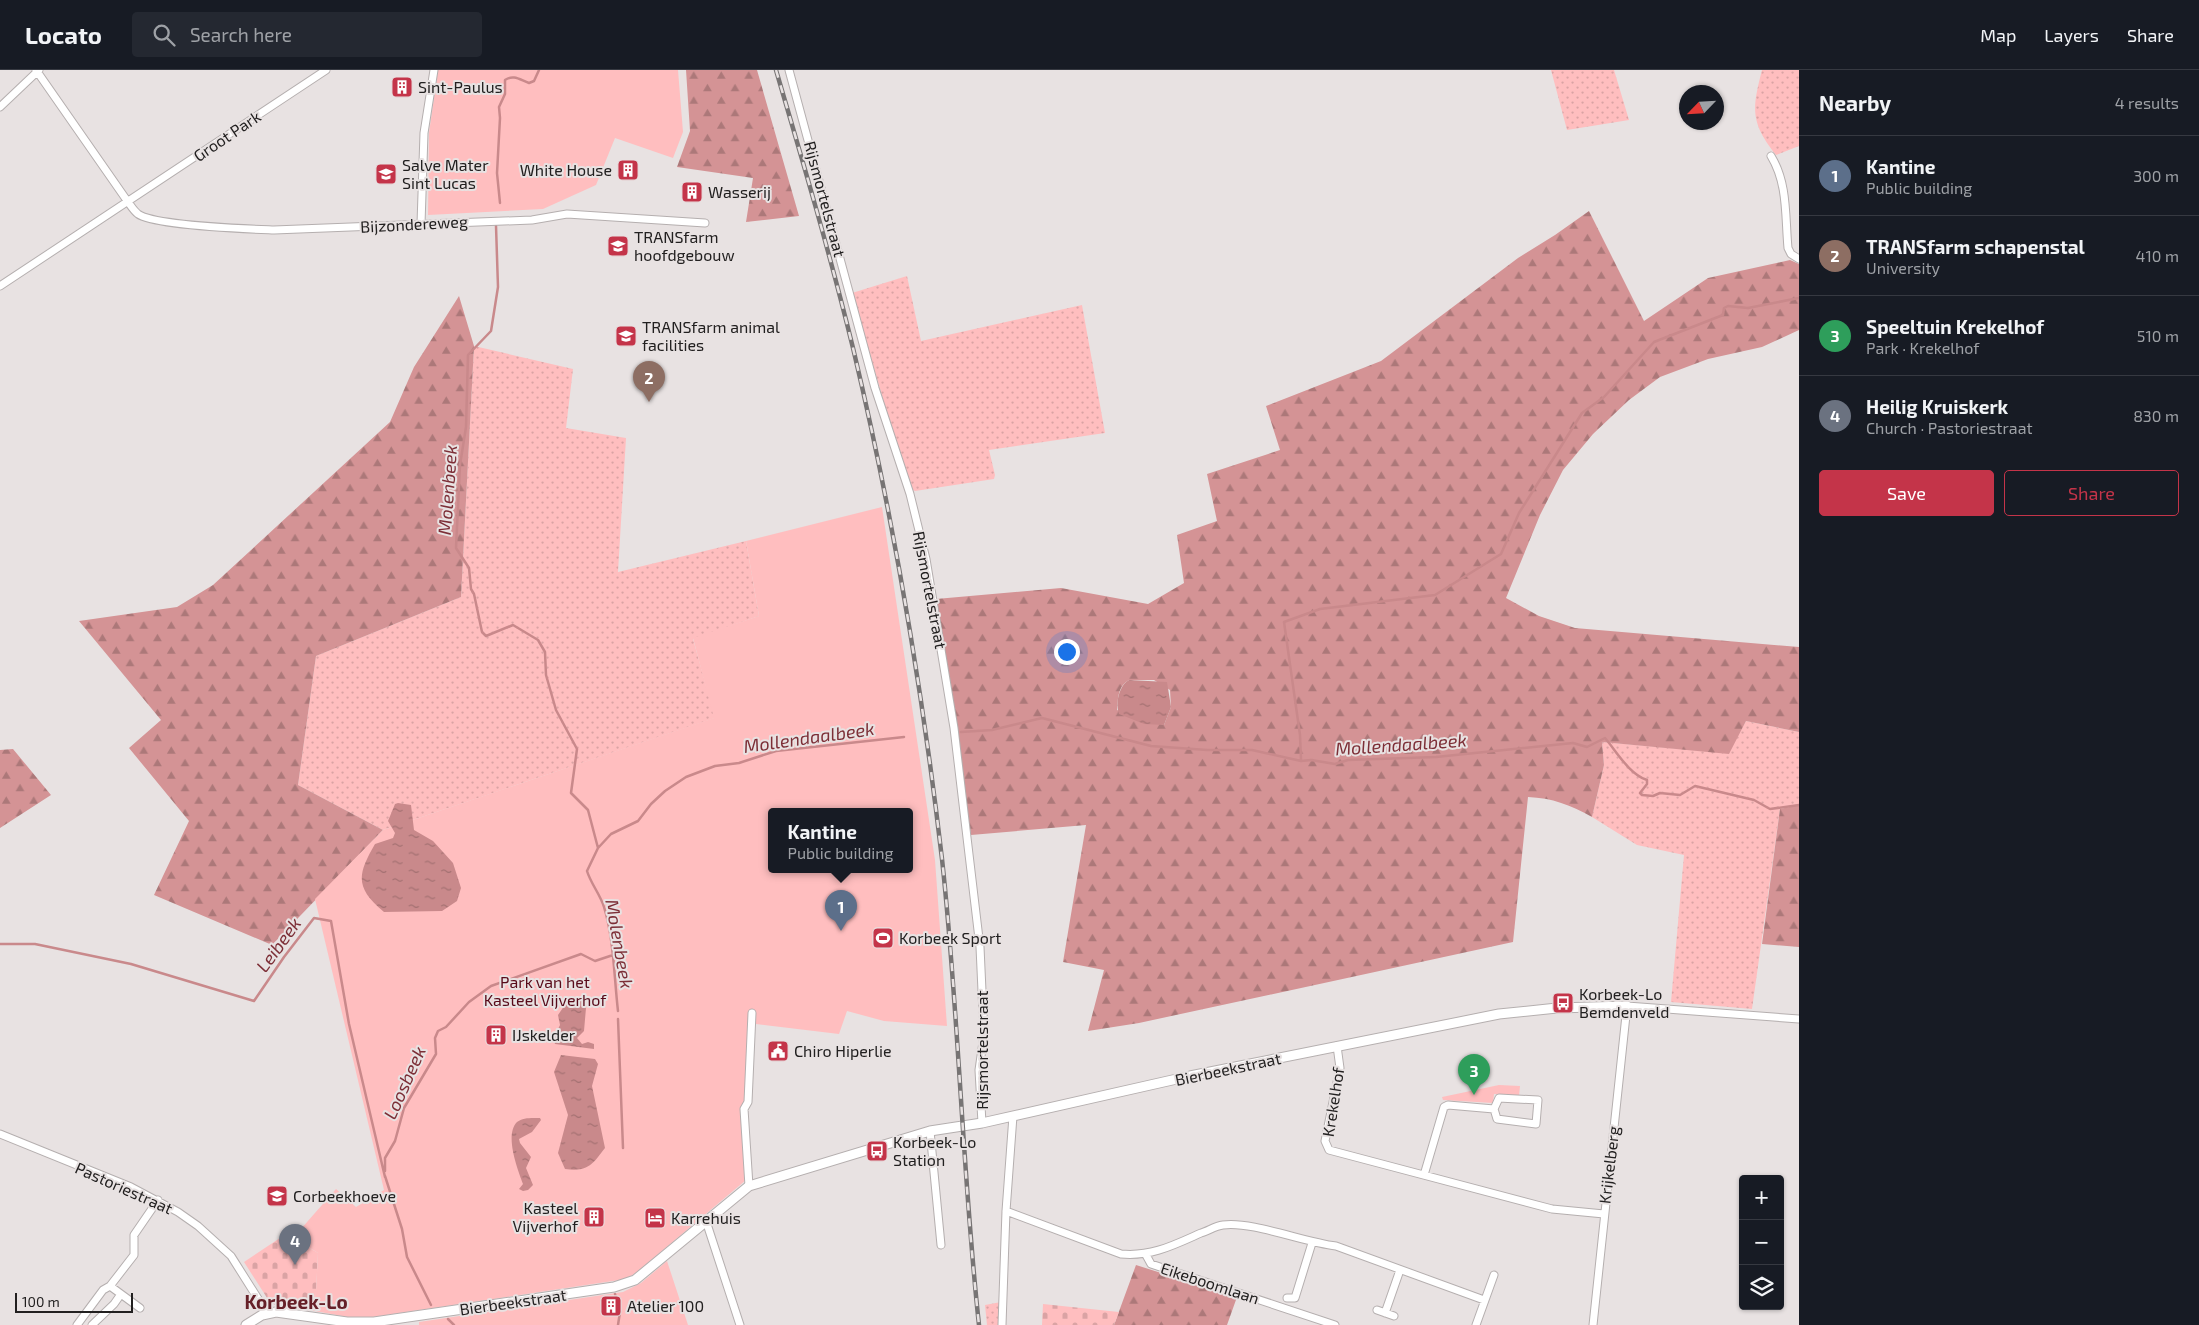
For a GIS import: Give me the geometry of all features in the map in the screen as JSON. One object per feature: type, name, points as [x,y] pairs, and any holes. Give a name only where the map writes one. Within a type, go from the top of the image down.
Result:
[{"type":"street","name":"Bijzondereweg","points":[[37,70],[128,202],[139,214],[159,220],[244,229],[532,220],[567,214],[706,223]]},
{"type":"street","points":[[0,107],[37,70]]},
{"type":"street","name":"Groot Park","points":[[128,202],[326,70]]},
{"type":"street","points":[[421,224],[424,133],[434,70]]},
{"type":"street","name":"Rijsmortelstraat","points":[[790,70],[875,388],[910,494],[926,559],[954,728],[980,947],[984,1035],[979,1070],[982,1123]]},
{"type":"street","points":[[1771,156],[1778,167],[1784,189],[1788,248],[1791,254],[1799,259]]},
{"type":"street","points":[[0,286],[128,202]]},
{"type":"street","name":"Bierbeekstraat","points":[[246,1325],[267,1314],[276,1312],[352,1323],[374,1322],[614,1287],[635,1280],[749,1186],[930,1131],[982,1123],[1337,1046],[1499,1014],[1557,1008],[1627,1006],[1799,1018]]},
{"type":"street","name":"Krijkelberg","points":[[1593,1325],[1627,1006]]},
{"type":"street","points":[[749,1186],[744,1109],[748,1102],[752,1013]]},
{"type":"street","name":"Krekelhof","points":[[1337,1046],[1340,1068],[1325,1141],[1328,1148],[1552,1209],[1604,1214]]},
{"type":"street","points":[[1499,1098],[1538,1100],[1536,1124],[1501,1121],[1495,1115],[1494,1108],[1499,1098]]},
{"type":"street","points":[[1424,1175],[1444,1107],[1448,1104],[1494,1108]]},
{"type":"street","points":[[1002,1325],[1006,1211],[1013,1116]]},
{"type":"street","points":[[930,1131],[941,1245]]},
{"type":"street","name":"Pastoriestraat","points":[[0,1134],[158,1200],[198,1226],[231,1256],[267,1314]]},
{"type":"street","points":[[77,1325],[103,1290],[110,1286],[134,1255],[134,1235],[158,1200]]},
{"type":"street","name":"Eikeboomlaan","points":[[1006,1211],[1121,1254],[1146,1255],[1151,1264],[1334,1325]]},
{"type":"street","points":[[706,1221],[740,1325]]},
{"type":"street","points":[[1146,1255],[1221,1225],[1239,1224],[1312,1243],[1336,1246],[1484,1300]]},
{"type":"street","points":[[1286,1298],[1295,1298],[1312,1243]]},
{"type":"street","points":[[1384,1313],[1400,1270]]},
{"type":"street","points":[[1476,1325],[1494,1275]]},
{"type":"street","points":[[110,1286],[140,1308]]},
{"type":"street","points":[[92,1325],[114,1304],[121,1294]]},
{"type":"street","points":[[1377,1310],[1394,1316]]},
{"type":"green space","points":[[438,70],[678,70],[683,132],[673,158],[615,138],[596,185],[543,209],[428,215],[429,133]]},
{"type":"green space","points":[[686,70],[757,70],[799,216],[746,222],[753,178],[677,167],[690,131]]},
{"type":"green space","points":[[1551,70],[1614,70],[1629,120],[1567,130]]},
{"type":"green space","points":[[1762,70],[1799,70],[1799,146],[1776,155],[1761,133],[1755,115],[1756,95]]},
{"type":"green space","points":[[1589,211],[1644,321],[1708,278],[1790,260],[1799,264],[1799,330],[1762,347],[1708,359],[1660,377],[1629,400],[1593,434],[1563,470],[1540,515],[1506,598],[1539,616],[1575,628],[1799,647],[1799,732],[1746,721],[1729,754],[1602,742],[1604,765],[1592,817],[1561,803],[1528,797],[1513,942],[1139,1023],[1088,1031],[1104,970],[1063,962],[1086,825],[971,835],[936,599],[1061,588],[1148,604],[1184,583],[1177,535],[1217,521],[1207,474],[1280,450],[1266,406],[1381,361],[1518,258]],"holes":[[[1129,680],[1154,680],[1170,690],[1171,707],[1164,725],[1117,710],[1119,693],[1125,683]]]},
{"type":"green space","points":[[907,276],[921,341],[1082,305],[1105,433],[989,450],[995,475],[994,479],[915,491],[909,488],[852,293]]},
{"type":"green space","points":[[459,296],[474,346],[461,597],[316,656],[298,785],[383,830],[272,945],[154,895],[189,821],[129,748],[161,720],[79,621],[177,607],[213,585],[390,422],[414,367]]},
{"type":"green space","points":[[474,346],[573,369],[566,428],[626,438],[618,572],[746,541],[759,616],[693,639],[715,718],[383,830],[298,785],[316,656],[461,597]]},
{"type":"green space","name":"Park van het Kasteel Vijverhof","points":[[882,507],[935,860],[947,1026],[884,1021],[847,1011],[839,1034],[748,1023],[745,1104],[746,1180],[637,1272],[626,1279],[359,1319],[315,1311],[318,1253],[293,1238],[336,1189],[356,1207],[384,1190],[315,899],[383,830],[714,718],[693,638],[759,616],[746,541]]},
{"type":"green space","points":[[1746,721],[1799,732],[1799,805],[1780,809],[1752,1009],[1671,1002],[1684,855],[1637,845],[1592,817],[1604,765],[1602,742],[1728,753]]},
{"type":"green space","points":[[13,749],[51,795],[0,828],[0,750]]},
{"type":"green space","points":[[1799,805],[1799,947],[1762,944],[1780,809]]},
{"type":"green space","points":[[1499,1085],[1520,1086],[1519,1096],[1494,1094],[1493,1103],[1443,1100],[1442,1097]]},
{"type":"green space","points":[[286,1234],[318,1253],[315,1311],[278,1307],[269,1301],[244,1262]]},
{"type":"green space","points":[[667,1261],[688,1325],[419,1325],[419,1322],[623,1292],[641,1283]]},
{"type":"green space","points":[[1136,1265],[1237,1297],[1227,1325],[1114,1325]]},
{"type":"green space","points":[[1001,1302],[1000,1325],[987,1325],[985,1305]]},
{"type":"green space","points":[[1043,1304],[1119,1312],[1114,1325],[1042,1325]]},
{"type":"water","points":[[1129,680],[1167,682],[1171,707],[1164,725],[1144,724],[1119,714],[1117,705],[1120,690]]},
{"type":"water","points":[[395,804],[411,805],[414,830],[433,841],[453,863],[461,888],[457,901],[442,911],[384,912],[368,896],[364,888],[362,873],[375,844],[393,838],[395,833],[388,821]]},
{"type":"water","points":[[571,996],[582,1000],[586,1008],[584,1031],[577,1038],[582,1044],[588,1042],[594,1044],[594,1049],[555,1044],[553,1039],[560,1025],[558,1015]]},
{"type":"water","points":[[561,1055],[595,1059],[598,1064],[592,1086],[605,1148],[589,1166],[573,1170],[565,1169],[558,1153],[568,1115],[554,1072]]},
{"type":"water","points":[[540,1118],[541,1120],[532,1132],[519,1139],[531,1157],[526,1168],[533,1185],[528,1190],[523,1191],[519,1189],[523,1184],[513,1153],[513,1128],[522,1119]]},
{"type":"waterway","name":"Molenbeek","points":[[500,203],[497,173],[499,107],[505,94],[505,80],[514,78],[529,83],[534,81],[539,70]]},
{"type":"waterway","name":"Molenbeek","points":[[496,226],[498,287],[491,331],[468,355],[466,427],[460,465],[456,548],[469,568],[471,589],[474,594],[482,632],[486,636],[513,625],[538,640],[545,652],[546,675],[556,710],[577,749],[571,793],[588,810],[598,848],[587,871],[602,902],[607,919],[612,945],[618,1011]]},
{"type":"waterway","points":[[1301,760],[1300,735],[1284,622],[1320,609],[1435,595],[1501,554],[1519,513],[1582,413],[1604,397],[1654,342],[1723,315],[1724,308],[1728,306],[1748,308],[1799,298]]},
{"type":"waterway","name":"Mollendaalbeek","points":[[961,732],[992,730],[1042,718],[1151,746],[1207,750],[1252,750],[1301,761],[1311,760],[1335,764],[1348,760],[1436,757],[1573,743],[1587,747],[1605,738],[1629,768],[1647,780],[1647,784],[1640,793],[1642,795],[1653,796],[1660,793],[1680,795],[1695,786],[1754,800],[1770,809],[1799,805]]},
{"type":"waterway","name":"Mollendaalbeek","points":[[598,848],[611,834],[638,821],[651,804],[665,791],[686,777],[715,766],[739,763],[776,751],[904,737]]},
{"type":"waterway","name":"Leibeek","points":[[0,944],[35,944],[131,964],[254,1001],[314,918],[331,921],[349,1024],[385,1177]]},
{"type":"waterway","name":"Loosbeek","points":[[385,1171],[385,1158],[395,1141],[404,1108],[436,1054],[435,1038],[438,1031],[446,1027],[469,1002],[491,986],[581,954],[595,961],[613,955]]},
{"type":"waterway","name":"Molenbeek","points":[[618,1019],[623,1148]]},
{"type":"waterway","name":"Loosbeek","points":[[385,1176],[402,1229],[407,1257],[431,1305]]},
{"type":"waterway","name":"Molenbeek","points":[[615,1294],[620,1312],[618,1325]]},
{"type":"waterway","name":"Loosbeek","points":[[448,1319],[454,1325]]},
{"type":"railway","points":[[776,70],[826,243],[853,348],[881,475],[916,666],[934,795],[948,917],[968,1209],[979,1325]]},
{"type":"place","name":"Sint-Paulus","points":[[402,87]]},
{"type":"place","name":"White House","points":[[628,170]]},
{"type":"place","name":"Salve Mater Sint Lucas","points":[[386,174]]},
{"type":"place","name":"Wasserij","points":[[692,192]]},
{"type":"place","name":"TRANSfarm hoofdgebouw","points":[[618,246]]},
{"type":"place","name":"TRANSfarm animal facilities","points":[[626,336]]},
{"type":"place","name":"TRANSfarm schapenstal","points":[[649,402]]},
{"type":"place","name":"Kantine","points":[[841,931]]},
{"type":"place","name":"Korbeek Sport","points":[[883,938]]},
{"type":"place","name":"Korbeek-Lo Bemdenveld","points":[[1563,1003]]},
{"type":"place","name":"IJskelder","points":[[496,1035]]},
{"type":"place","name":"Chiro Hiperlie","points":[[778,1051]]},
{"type":"place","name":"Speeltuin Krekelhof","points":[[1474,1095]]},
{"type":"place","name":"Korbeek-Lo Station","points":[[877,1151]]},
{"type":"place","name":"Corbeekhoeve","points":[[277,1196]]},
{"type":"place","name":"Kasteel Vijverhof","points":[[594,1217]]},
{"type":"place","name":"Karrehuis","points":[[655,1218]]},
{"type":"place","name":"Heilig Kruiskerk","points":[[295,1265]]},
{"type":"place","name":"Atelier 100","points":[[611,1306]]},
{"type":"district","name":"Korbeek-Lo","points":[[296,1302]]}]
